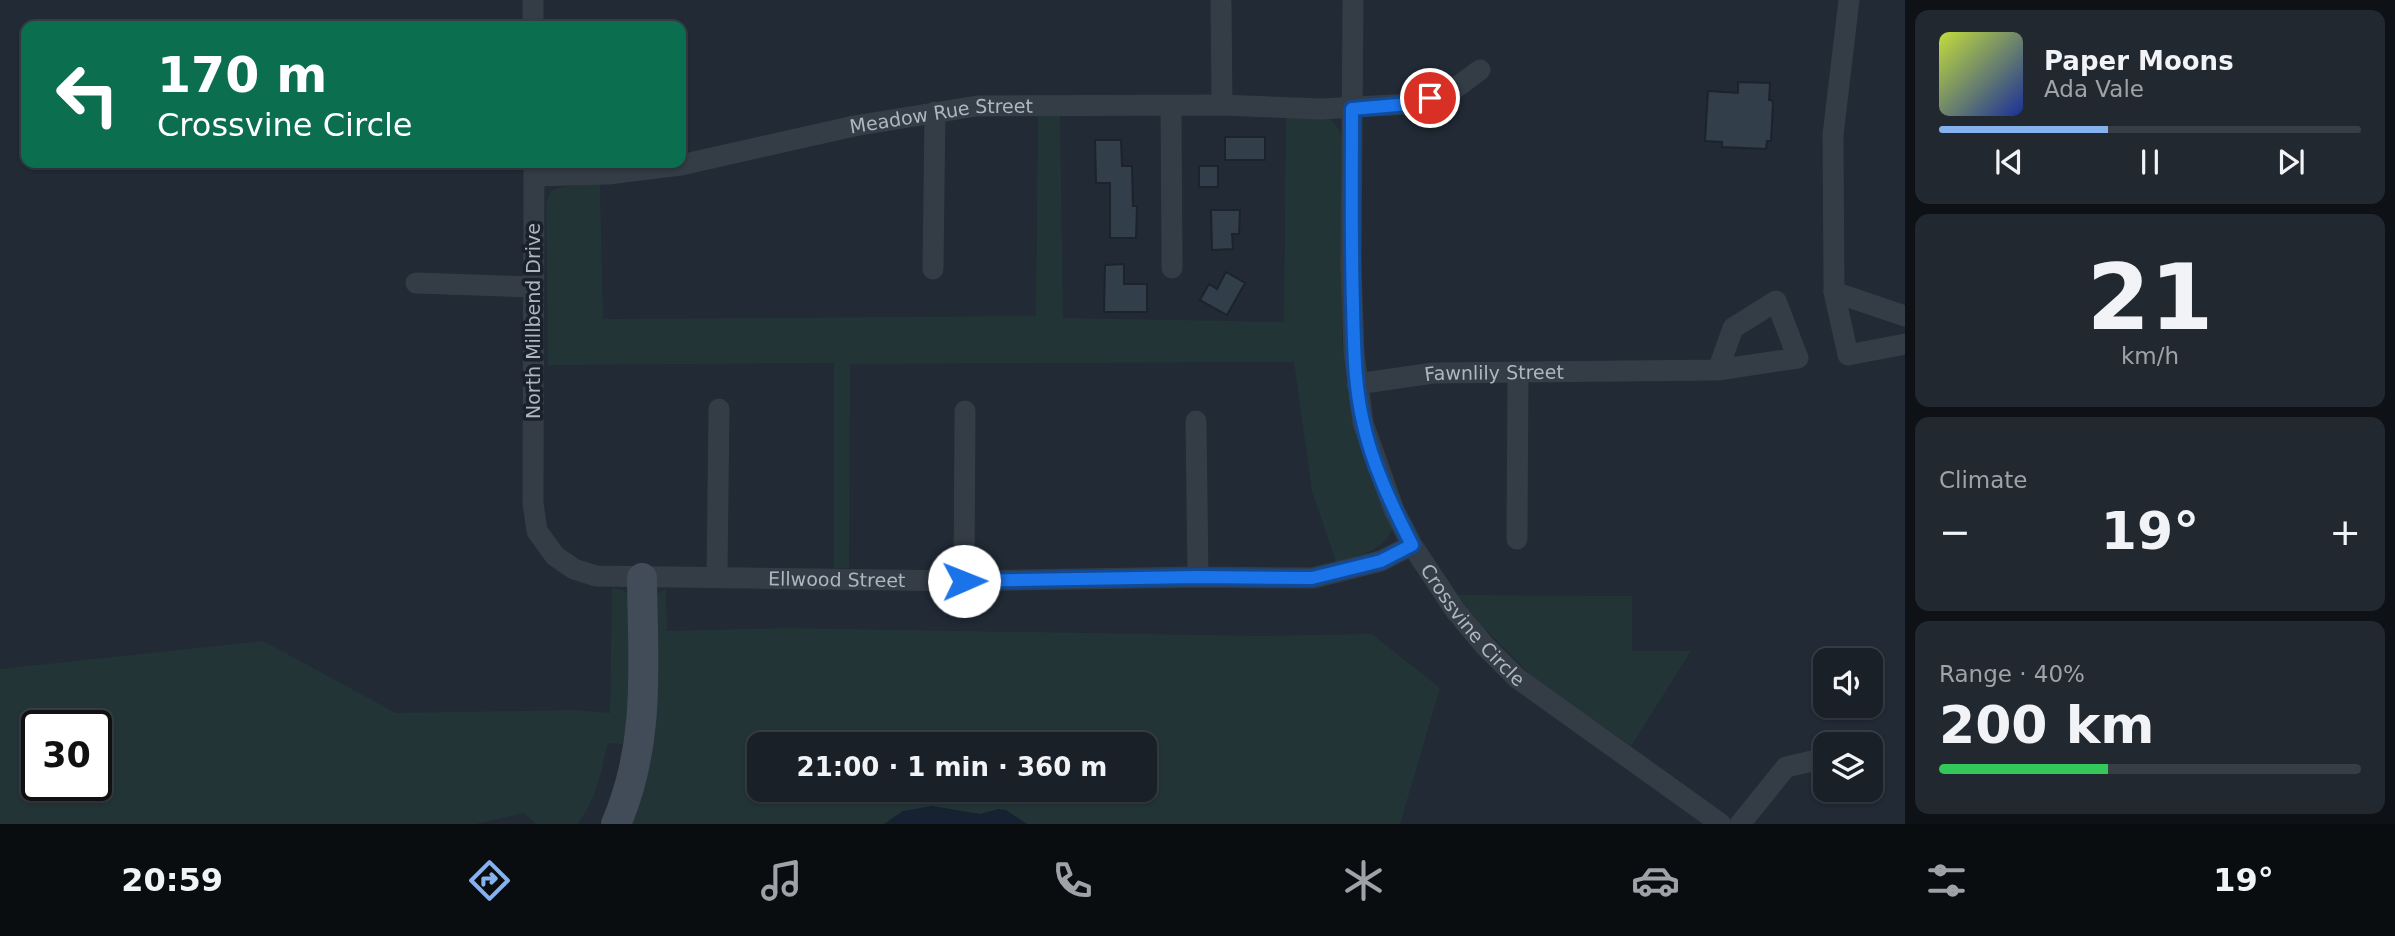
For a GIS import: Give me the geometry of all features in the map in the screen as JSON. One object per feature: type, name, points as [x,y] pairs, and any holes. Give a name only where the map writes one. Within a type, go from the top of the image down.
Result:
[{"type":"street","points":[[533,0],[533,21]]},
{"type":"street","name":"Crossvine Circle","points":[[1353,0],[1351,265],[1357,384],[1363,423],[1394,510],[1412,545],[1455,610],[1517,678],[1721,824]]},
{"type":"street","points":[[1849,0],[1833,135],[1834,292],[1849,355],[1905,344]]},
{"type":"street","points":[[1220,3],[1222,105]]},
{"type":"street","name":"Meadow Rue Street","points":[[686,164],[854,126],[977,106],[1222,105],[1321,110],[1409,104],[1450,92],[1480,70]]},
{"type":"street","points":[[1171,106],[1172,268]]},
{"type":"street","points":[[933,269],[935,112]]},
{"type":"street","name":"Meadow Rue Street","points":[[534,169],[608,174],[657,168]]},
{"type":"street","name":"North Millbend Drive","points":[[533,479],[534,169]]},
{"type":"street","points":[[416,283],[533,287]]},
{"type":"street","points":[[1834,292],[1905,316]]},
{"type":"street","name":"Fawnlily Street","points":[[1357,384],[1433,373],[1718,370]]},
{"type":"street","points":[[1517,540],[1518,373]]},
{"type":"street","points":[[717,576],[719,409]]},
{"type":"street","points":[[964,581],[965,411]]},
{"type":"street","points":[[1196,421],[1198,577]]},
{"type":"street","name":"Ellwood Street","points":[[533,479],[537,531],[555,556],[573,569],[596,576],[964,581],[1312,578],[1381,561],[1412,545]]},
{"type":"street","points":[[616,824],[625,804],[637,760],[641,729],[642,578]]},
{"type":"street","points":[[1740,824],[1786,767],[1813,761]]},
{"type":"shaded area","points":[[1060,113],[1063,318],[1284,322],[1286,116],[1320,115],[1327,117],[1338,127],[1342,137],[1342,338],[1347,386],[1369,474],[1393,528],[1377,547],[1336,562],[1312,491],[1294,362],[850,364],[849,568],[834,568],[834,363],[548,365],[546,203],[554,190],[574,186],[600,184],[603,319],[1036,316],[1038,114]]},
{"type":"shaded area","points":[[612,588],[623,590],[632,599],[654,599],[659,592],[666,589],[667,631],[788,628],[1259,636],[1372,634],[1440,688],[1400,824],[630,824],[651,747],[608,743],[594,794],[578,824],[536,824],[524,813],[476,824],[0,824],[0,669],[263,641],[396,713],[576,710],[610,713]]},
{"type":"shaded area","points":[[1457,595],[1632,596],[1632,651],[1691,651],[1631,746],[1533,677],[1484,628]]},
{"type":"water","points":[[932,806],[980,814],[998,809],[1006,810],[1027,824],[884,824],[903,811]]},
{"type":"building","points":[[1738,82],[1770,83],[1769,100],[1772,100],[1773,104],[1771,141],[1767,141],[1766,149],[1722,147],[1722,142],[1705,141],[1708,91],[1738,93]]},
{"type":"building","points":[[1225,137],[1265,137],[1265,160],[1225,160]]},
{"type":"building","points":[[1095,140],[1121,140],[1122,166],[1132,166],[1133,206],[1137,206],[1136,238],[1110,238],[1110,183],[1096,183]]},
{"type":"building","points":[[1199,166],[1218,166],[1218,187],[1199,187]]},
{"type":"building","points":[[1211,210],[1240,210],[1239,234],[1232,234],[1233,249],[1212,250]]},
{"type":"building","points":[[1124,264],[1124,284],[1147,284],[1147,312],[1104,312],[1105,265]]},
{"type":"building","points":[[1226,272],[1245,283],[1227,315],[1200,300],[1209,284],[1217,289]]},
{"type":"route","points":[[964,581],[1312,578],[1381,561],[1412,545],[1394,510],[1372,451],[1363,423],[1357,384],[1351,265],[1352,109],[1409,104],[1430,98]]}]
